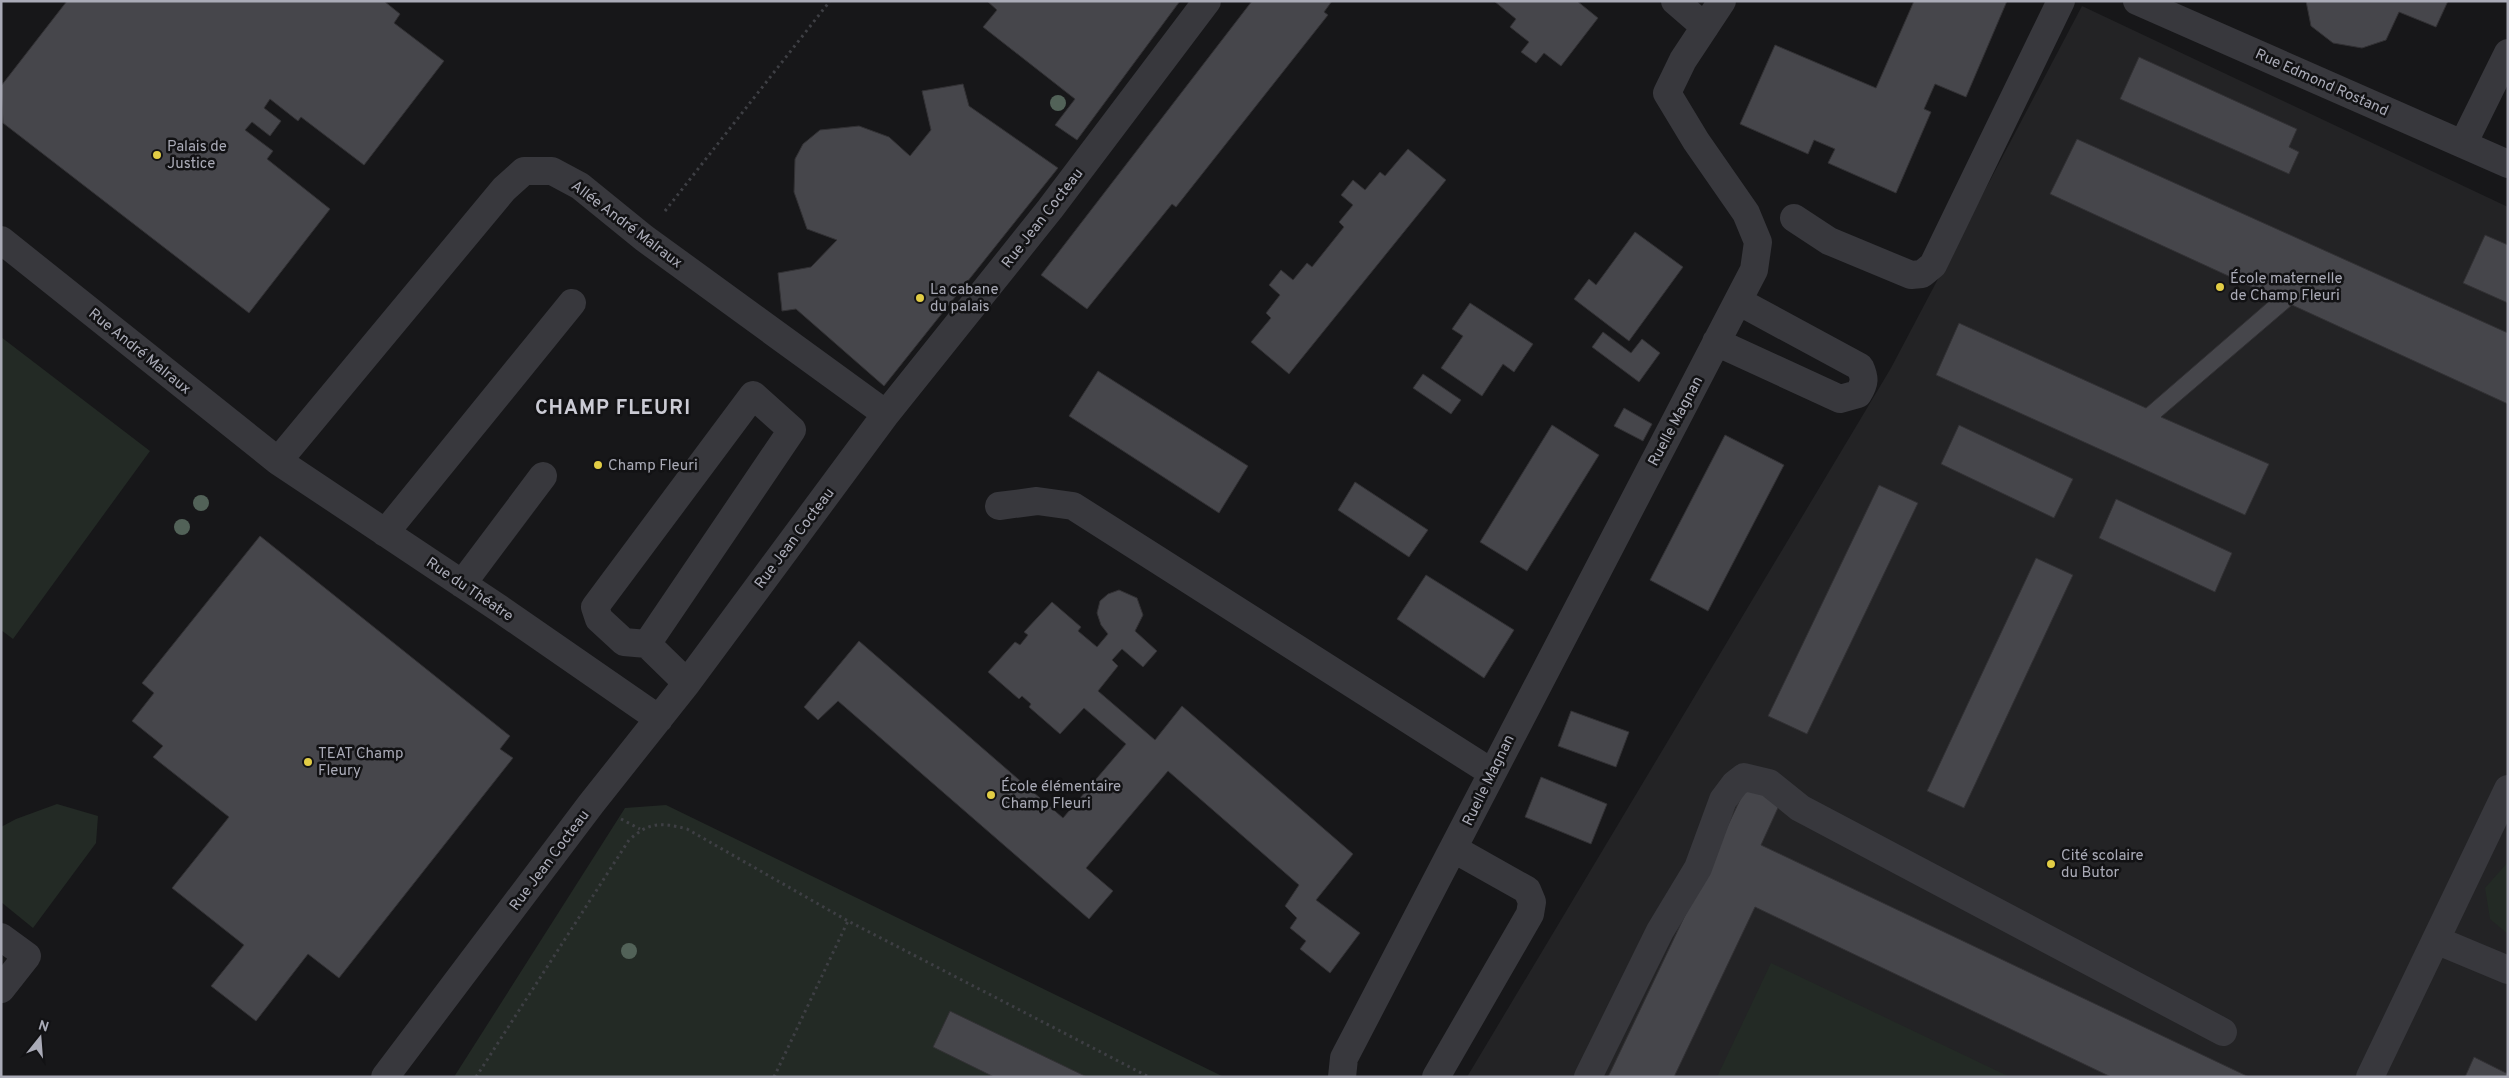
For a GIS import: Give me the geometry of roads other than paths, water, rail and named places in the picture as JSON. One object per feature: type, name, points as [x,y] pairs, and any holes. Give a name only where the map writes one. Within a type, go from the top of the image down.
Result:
[{"type":"street","name":"Rue Jean Cocteau","points":[[385,1077],[592,804],[687,683],[886,414],[1050,210],[1207,1]]},
{"type":"street","points":[[1675,1],[1705,27]]},
{"type":"street","name":"Ruelle Magnan","points":[[1342,1077],[1344,1058],[1454,849],[1491,772],[1754,270],[1758,242],[1746,214],[1696,141],[1667,93],[1683,60],[1722,1]]},
{"type":"street","points":[[1794,218],[1829,241],[1910,275],[1922,274],[1933,265],[2061,1]]},
{"type":"street","name":"Rue Edmond Rostand","points":[[2137,1],[2508,164]]},
{"type":"street","points":[[2463,144],[2508,53]]},
{"type":"street","name":"Allée André Malraux","points":[[278,462],[504,189],[524,171],[552,171],[580,186],[644,238],[886,414]]},
{"type":"street","name":"Rue André Malraux","points":[[1,240],[278,462]]},
{"type":"street","points":[[1716,342],[1840,399],[1858,394],[1863,386],[1865,377],[1860,367],[1738,301]]},
{"type":"street","points":[[385,533],[572,303]]},
{"type":"street","points":[[647,644],[792,430],[754,395],[595,607],[599,619],[624,642],[647,644],[687,683]]},
{"type":"street","name":"Rue du Théatre","points":[[278,462],[462,584],[659,719]]},
{"type":"street","points":[[462,584],[542,476]]},
{"type":"street","points":[[999,506],[1037,501],[1073,506],[1491,772]]},
{"type":"street","points":[[1588,1077],[1660,932],[1698,868],[1723,800],[1735,784],[1744,777],[1769,783],[1800,808],[2223,1032]]},
{"type":"street","points":[[2370,1077],[2506,797]]},
{"type":"street","points":[[1436,1077],[1530,914],[1532,902],[1527,890],[1454,849]]},
{"type":"street","points":[[1,937],[27,956],[1,989]]},
{"type":"street","points":[[2436,940],[2508,970]]},
{"type":"place","name":"Palais de Justice","points":[[157,155]]},
{"type":"place","name":"École maternelle de Champ Fleuri","points":[[2220,287]]},
{"type":"place","name":"La cabane du palais","points":[[920,298]]},
{"type":"place","name":"Champ Fleuri","points":[[598,465]]},
{"type":"place","name":"TEAT Champ Fleury","points":[[308,762]]},
{"type":"place","name":"École élémentaire Champ Fleuri","points":[[991,795]]},
{"type":"place","name":"Cité scolaire du Butor","points":[[2051,864]]},
{"type":"district","name":"CHAMP FLEURI","points":[[613,407]]}]
